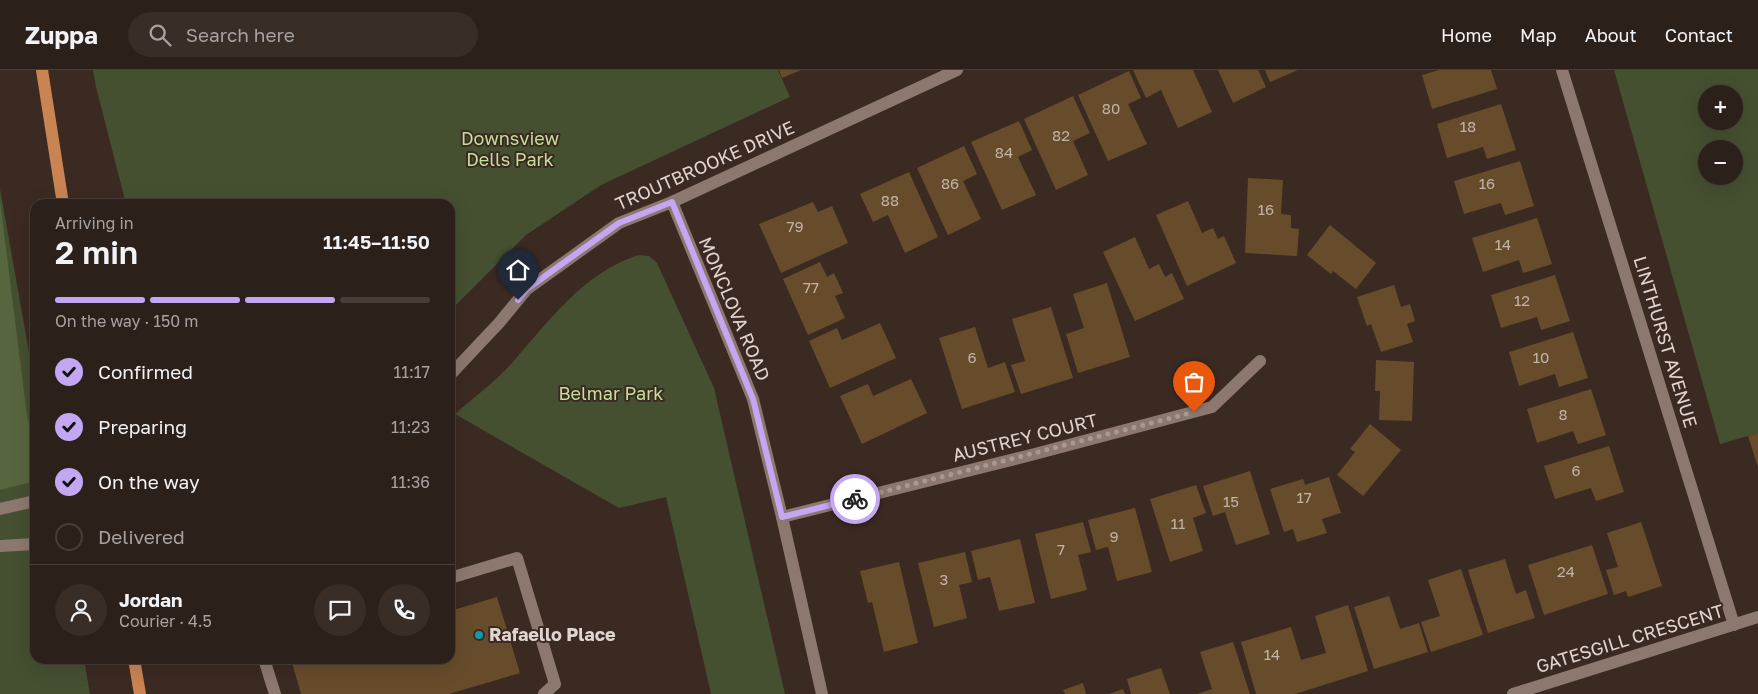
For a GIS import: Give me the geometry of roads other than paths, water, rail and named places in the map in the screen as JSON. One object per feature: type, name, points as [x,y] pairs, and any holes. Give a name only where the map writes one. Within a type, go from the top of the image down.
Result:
[{"type":"main road","points":[[42,70],[62,199]]},
{"type":"main road","points":[[135,664],[140,694]]},
{"type":"street","name":"TROUTBROOKE DRIVE","points":[[455,369],[499,323],[527,289],[619,223],[672,202],[957,70]]},
{"type":"street","name":"LINTHURST AVENUE","points":[[1562,70],[1734,624]]},
{"type":"street","name":"MONCLOVA ROAD","points":[[672,202],[753,399],[822,694]]},
{"type":"street","name":"AUSTREY COURT","points":[[782,517],[1031,455],[1212,407],[1260,361]]},
{"type":"street","points":[[0,509],[30,502]]},
{"type":"street","points":[[0,546],[30,544]]},
{"type":"street","points":[[455,577],[517,558],[554,684],[544,694]]},
{"type":"street","name":"GATESGILL CRESCENT","points":[[1513,694],[1758,617]]},
{"type":"street","points":[[266,664],[275,694]]},
{"type":"place","name":"Rafaello Place","points":[[479,635]]},
{"type":"park label","name":"Downsview Dells Park","points":[[510,149]]},
{"type":"park label","name":"Belmar Park","points":[[611,394]]}]
